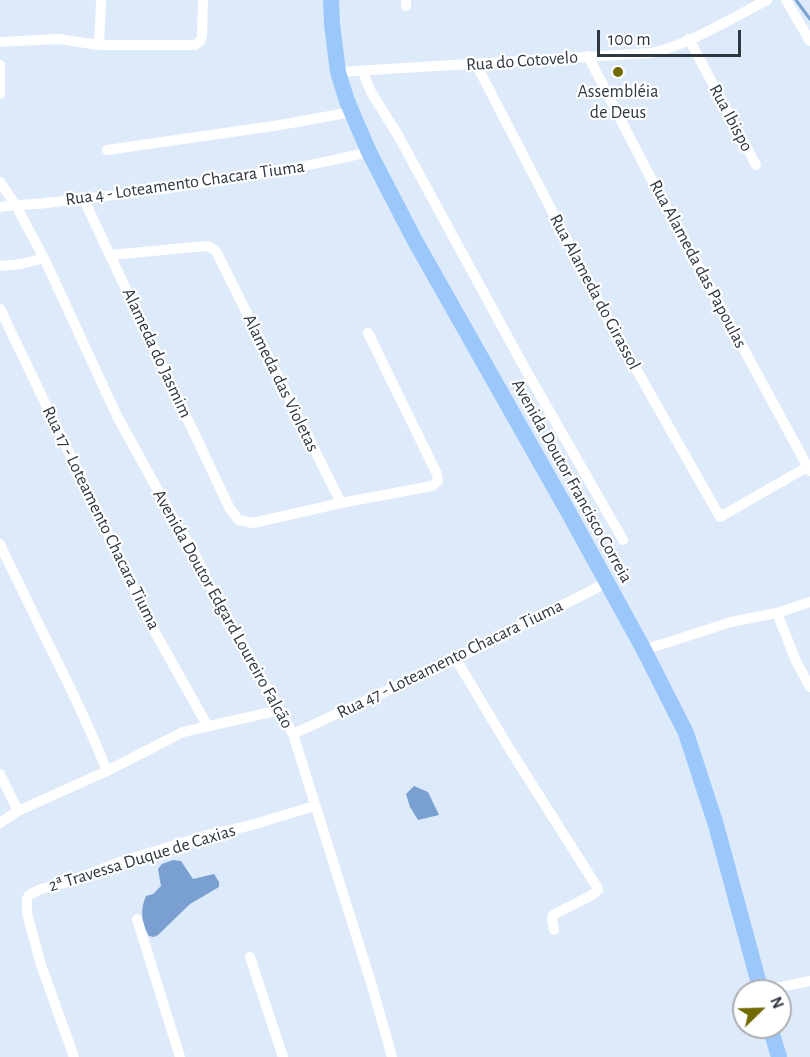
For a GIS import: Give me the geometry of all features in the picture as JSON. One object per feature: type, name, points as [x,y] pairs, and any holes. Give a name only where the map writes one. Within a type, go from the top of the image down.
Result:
[{"type":"main road","name":"Avenida Doutor Francisco Correia","points":[[331,0],[338,72],[369,152],[420,249],[644,650],[686,733],[759,979]]},
{"type":"main road","points":[[774,1039],[779,1057]]},
{"type":"street","points":[[99,45],[101,0]]},
{"type":"street","points":[[0,42],[59,39],[99,45],[195,45],[200,41],[203,0]]},
{"type":"street","name":"Rua do Cotovelo","points":[[338,72],[651,53],[689,39],[767,0]]},
{"type":"street","points":[[786,0],[810,41]]},
{"type":"street","name":"Rua Ibispo","points":[[689,39],[756,165]]},
{"type":"street","name":"Rua Alameda das Papoulas","points":[[588,56],[646,169],[809,469]]},
{"type":"street","name":"Rua Alameda do Girassol","points":[[476,64],[610,323],[720,517],[809,469]]},
{"type":"street","points":[[0,65],[0,94]]},
{"type":"street","points":[[362,70],[371,92],[399,136],[523,365],[623,540]]},
{"type":"street","points":[[107,150],[280,125],[352,112]]},
{"type":"street","name":"Rua 4 - Loteamento Chacara Tiuma","points":[[0,207],[15,204],[44,204],[246,176],[314,165],[369,152]]},
{"type":"street","name":"Avenida Doutor Edgard Loureiro Falcão","points":[[0,182],[15,204],[44,258],[117,416],[173,518],[193,549],[210,586],[293,734],[392,1057]]},
{"type":"street","name":"Alameda do Jasmim","points":[[83,198],[230,508],[239,520],[253,523],[341,503]]},
{"type":"street","name":"Alameda das Violetas","points":[[111,255],[208,246],[216,251],[341,503]]},
{"type":"street","points":[[0,266],[44,258]]},
{"type":"street","name":"Rua 17 - Loteamento Chacara Tiuma","points":[[0,309],[156,634],[207,725]]},
{"type":"street","points":[[341,503],[432,486],[438,482],[437,474],[368,333]]},
{"type":"street","points":[[0,544],[96,742],[107,771]]},
{"type":"street","name":"Rua 47 - Loteamento Chacara Tiuma","points":[[293,734],[456,659],[606,583]]},
{"type":"street","points":[[644,650],[731,622],[777,614],[810,602]]},
{"type":"street","points":[[777,614],[796,661],[810,687]]},
{"type":"street","points":[[456,659],[597,887],[596,892],[592,895],[553,915],[554,930]]},
{"type":"street","points":[[0,823],[18,811],[107,771],[183,732],[280,710]]},
{"type":"street","points":[[0,774],[18,811]]},
{"type":"street","name":"2ª Travessa Duque de Caxias","points":[[74,1057],[40,962],[28,918],[27,899],[33,892],[208,835],[252,825],[314,806]]},
{"type":"street","points":[[137,919],[180,1057]]},
{"type":"street","points":[[250,957],[283,1057]]},
{"type":"street","points":[[792,985],[810,981]]},
{"type":"water","points":[[414,786],[428,792],[439,815],[418,820],[410,807],[406,794]]},
{"type":"water","points":[[173,860],[181,861],[193,879],[214,874],[219,887],[190,904],[158,935],[149,936],[143,921],[144,901],[146,896],[153,894],[161,886],[158,869],[162,864]]},
{"type":"waterway","points":[[796,0],[810,19]]},
{"type":"place","name":"Assembléia de Deus","points":[[618,72]]}]
